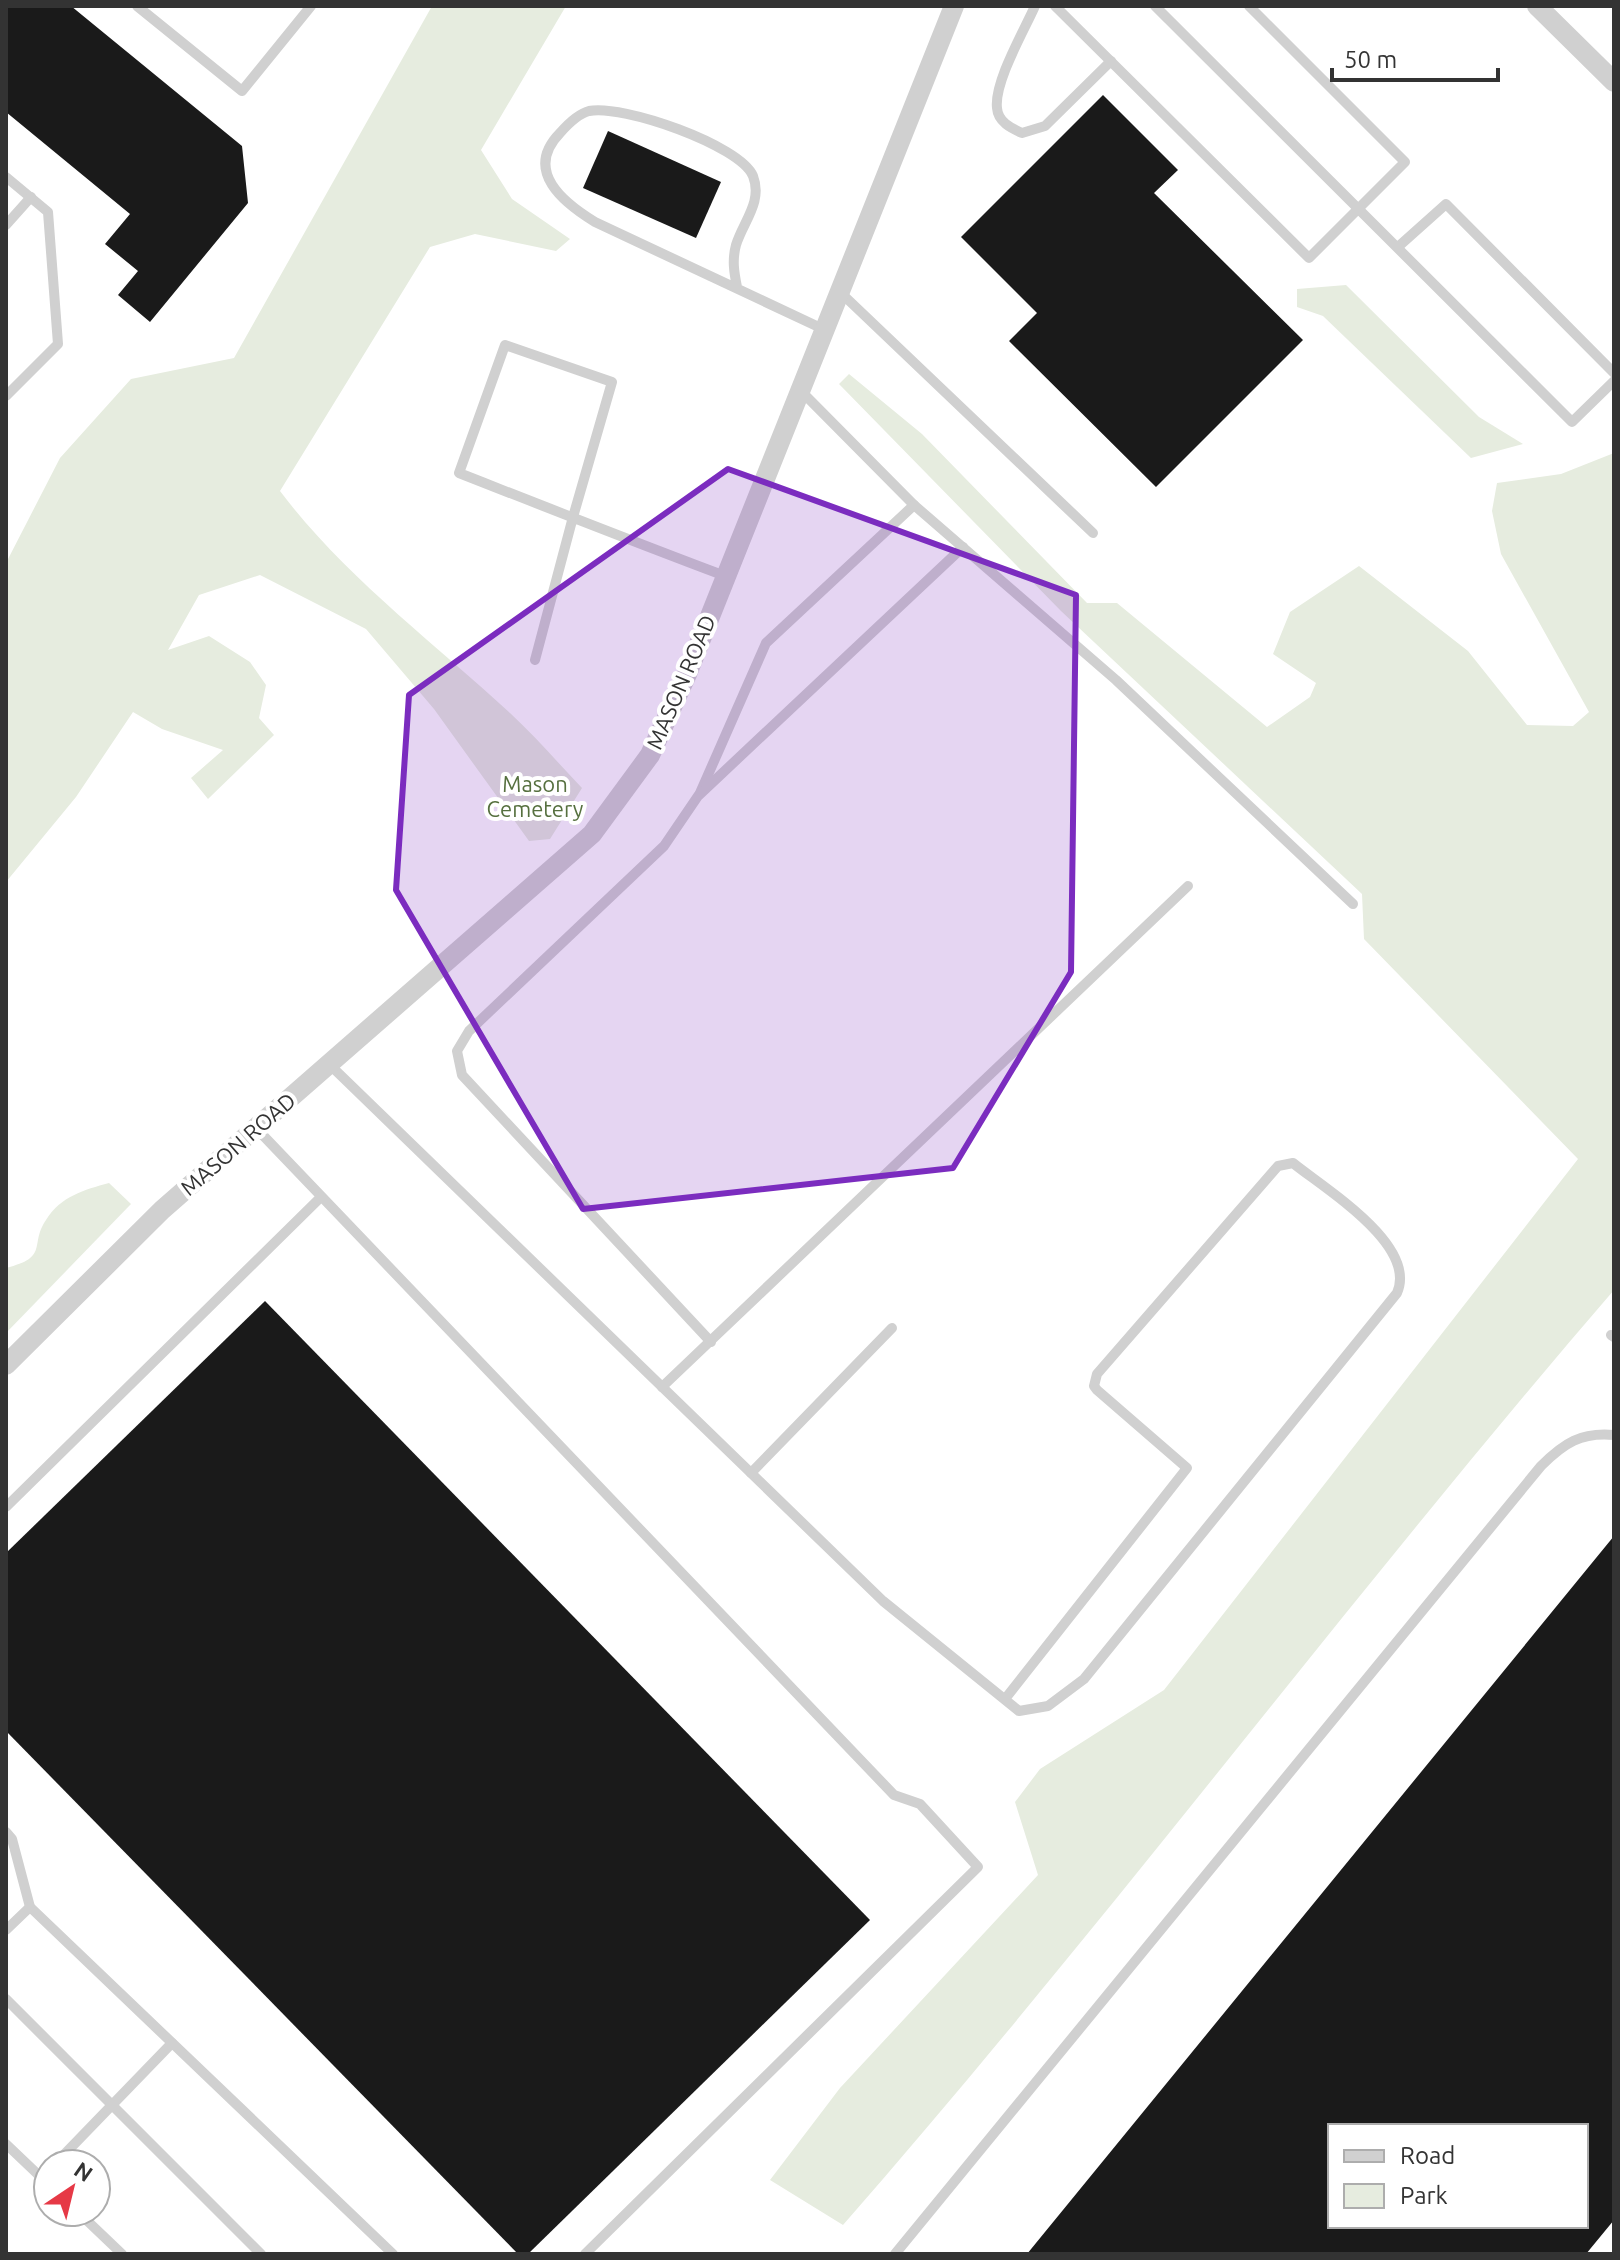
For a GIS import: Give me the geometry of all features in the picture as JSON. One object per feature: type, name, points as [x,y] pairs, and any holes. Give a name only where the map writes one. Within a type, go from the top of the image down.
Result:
[{"type":"street","name":"MASON ROAD","points":[[6,1365],[162,1210],[592,834],[650,755],[954,6]]},
{"type":"street","points":[[1537,6],[1614,82]]},
{"type":"lane","points":[[137,6],[242,91],[311,6]]},
{"type":"lane","points":[[1035,6],[999,87],[996,109],[1005,124],[1022,133],[1045,126],[1111,61]]},
{"type":"lane","points":[[1055,6],[1309,258],[1405,162],[1249,6]]},
{"type":"lane","points":[[1155,6],[1399,246],[1572,422],[1614,381]]},
{"type":"lane","points":[[737,287],[733,264],[737,243],[754,206],[755,181],[748,165],[714,143],[631,116],[589,111],[569,123],[552,141],[546,162],[550,186],[563,202],[595,222],[823,329]]},
{"type":"lane","points":[[6,177],[48,212],[58,344],[6,396]]},
{"type":"lane","points":[[6,225],[31,197]]},
{"type":"lane","points":[[1399,246],[1446,204],[1614,373]]},
{"type":"lane","points":[[839,290],[1093,533]]},
{"type":"lane","points":[[535,660],[573,517],[612,382],[505,345],[459,473],[573,517],[725,576]]},
{"type":"lane","points":[[799,390],[914,505],[1116,680],[1353,904]]},
{"type":"lane","points":[[711,1342],[462,1075],[457,1051],[469,1031],[664,846],[698,796],[766,643],[914,505]]},
{"type":"lane","points":[[698,796],[963,547]]},
{"type":"lane","points":[[662,1387],[1188,886]]},
{"type":"lane","points":[[329,1064],[883,1601],[1019,1711],[1048,1706],[1084,1679],[1397,1293],[1401,1275],[1388,1244],[1375,1229],[1293,1163],[1278,1166],[1097,1374],[1094,1386],[1097,1390],[1187,1468],[1005,1699]]},
{"type":"lane","points":[[256,1128],[894,1795],[920,1804],[978,1867],[585,2254]]},
{"type":"lane","points":[[6,1507],[321,1197]]},
{"type":"lane","points":[[751,1473],[892,1328]]},
{"type":"lane","points":[[895,2254],[1541,1466],[1562,1445],[1588,1434],[1614,1435]]},
{"type":"lane","points":[[6,1832],[12,1839],[30,1907],[393,2254]]},
{"type":"lane","points":[[6,1930],[30,1907]]},
{"type":"lane","points":[[6,1999],[261,2254]]},
{"type":"lane","points":[[71,2148],[172,2043]]},
{"type":"lane","points":[[6,2144],[32,2165]]},
{"type":"lane","points":[[95,2228],[122,2254]]},
{"type":"highlighted area","points":[[728,469],[1076,595],[1071,972],[953,1168],[583,1209],[396,890],[409,695]]},
{"type":"green space","name":"Mason Cemetery","points":[[432,6],[566,6],[481,150],[512,199],[570,239],[556,251],[475,234],[430,247],[280,491],[360,580],[510,713],[582,788],[550,839],[529,841],[434,709],[366,629],[260,575],[199,595],[168,650],[209,636],[250,662],[266,685],[259,718],[274,735],[208,799],[191,778],[223,750],[162,729],[133,712],[76,797],[6,882],[6,563],[60,458],[131,379],[234,358]]},
{"type":"green space","points":[[1346,285],[1479,417],[1523,444],[1471,458],[1323,316],[1297,307],[1297,289]]},
{"type":"green space","points":[[849,374],[922,434],[1087,603],[1117,603],[1267,727],[1310,697],[1316,683],[1273,654],[1290,612],[1359,566],[1468,651],[1527,725],[1573,726],[1589,712],[1501,554],[1492,511],[1497,483],[1561,474],[1614,453],[1614,1290],[1420,1522],[1039,1994],[843,2225],[770,2180],[840,2088],[1038,1875],[1015,1802],[1040,1769],[1164,1690],[1578,1159],[1364,939],[1362,894],[1061,611],[839,384]]},
{"type":"green space","points":[[109,1183],[131,1204],[6,1333],[6,1268],[34,1255],[41,1229],[59,1205],[82,1191]]},
{"type":"building","points":[[6,6],[71,6],[242,146],[248,203],[150,322],[118,295],[138,271],[105,244],[130,214],[6,112]]},
{"type":"building","points":[[1103,95],[1178,170],[1154,193],[1303,340],[1156,487],[1009,341],[1037,313],[961,237]]},
{"type":"building","points":[[608,131],[721,182],[696,238],[583,188]]},
{"type":"building","points":[[265,1301],[870,1920],[528,2254],[518,2254],[6,1731],[6,1553]]},
{"type":"building","points":[[1614,1536],[1614,2220],[1586,2254],[1027,2254]]}]
